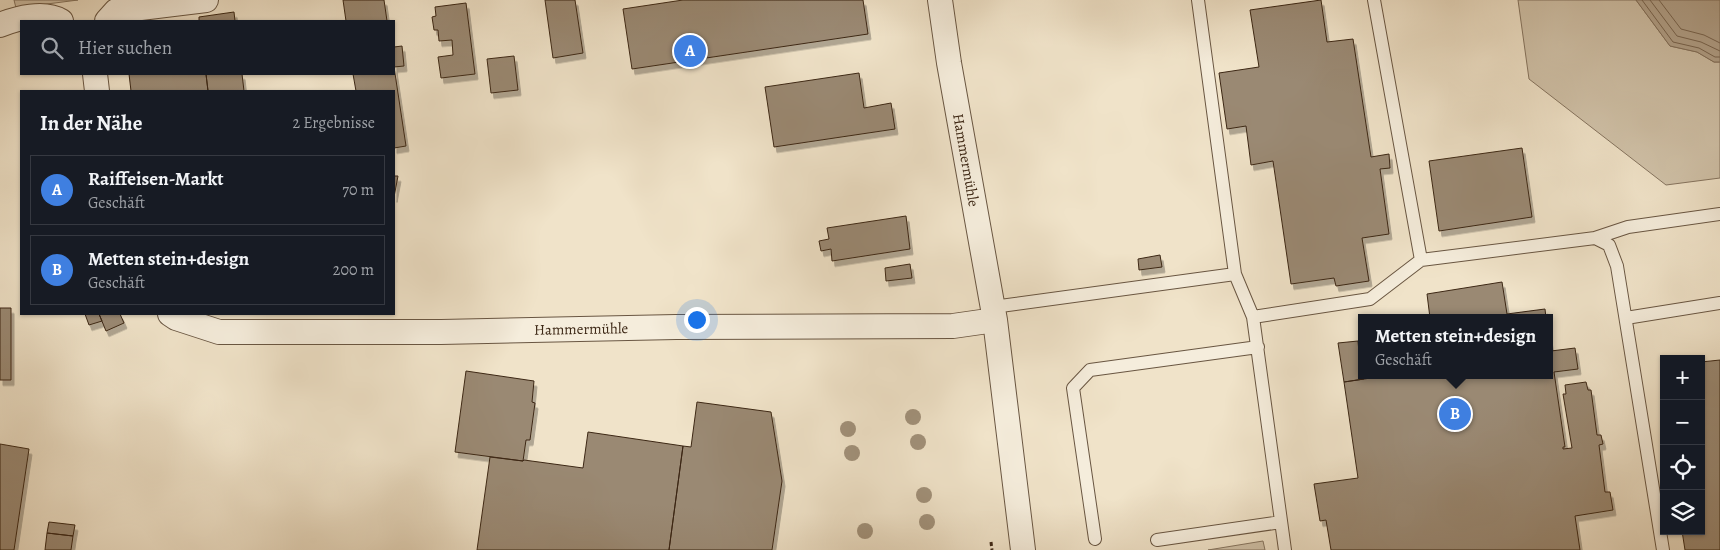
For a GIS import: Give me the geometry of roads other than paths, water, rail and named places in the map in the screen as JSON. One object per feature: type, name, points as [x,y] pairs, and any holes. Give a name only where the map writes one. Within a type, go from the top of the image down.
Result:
[{"type":"street","points":[[108,20],[116,11],[206,0]]},
{"type":"street","name":"Hammermühle","points":[[940,0],[949,63],[994,313],[1023,550]]},
{"type":"street","points":[[0,25],[21,17],[54,17],[59,20]]},
{"type":"street","points":[[95,75],[96,90]]},
{"type":"street","name":"Hammermühle","points":[[172,315],[218,332],[441,332],[676,327],[953,326],[994,313]]},
{"type":"lane","points":[[1198,0],[1235,274],[1253,317],[1285,550]]},
{"type":"lane","points":[[1374,0],[1421,260]]},
{"type":"lane","points":[[1253,317],[1370,300],[1421,260],[1595,238],[1628,227],[1720,214]]},
{"type":"lane","points":[[1595,238],[1609,245],[1617,266],[1663,550]]},
{"type":"lane","points":[[994,313],[1235,274]]},
{"type":"lane","points":[[1626,318],[1720,303]]},
{"type":"lane","points":[[1095,539],[1072,388],[1090,370],[1258,347]]},
{"type":"lane","points":[[1157,540],[1281,522]]},
{"type":"water","points":[[1636,0],[1720,0],[1720,62],[1714,62],[1697,52],[1670,46]]},
{"type":"place","name":"Raiffeisen-Markt","points":[[690,51]]},
{"type":"place","name":"Metten stein+design","points":[[1455,414]]}]
